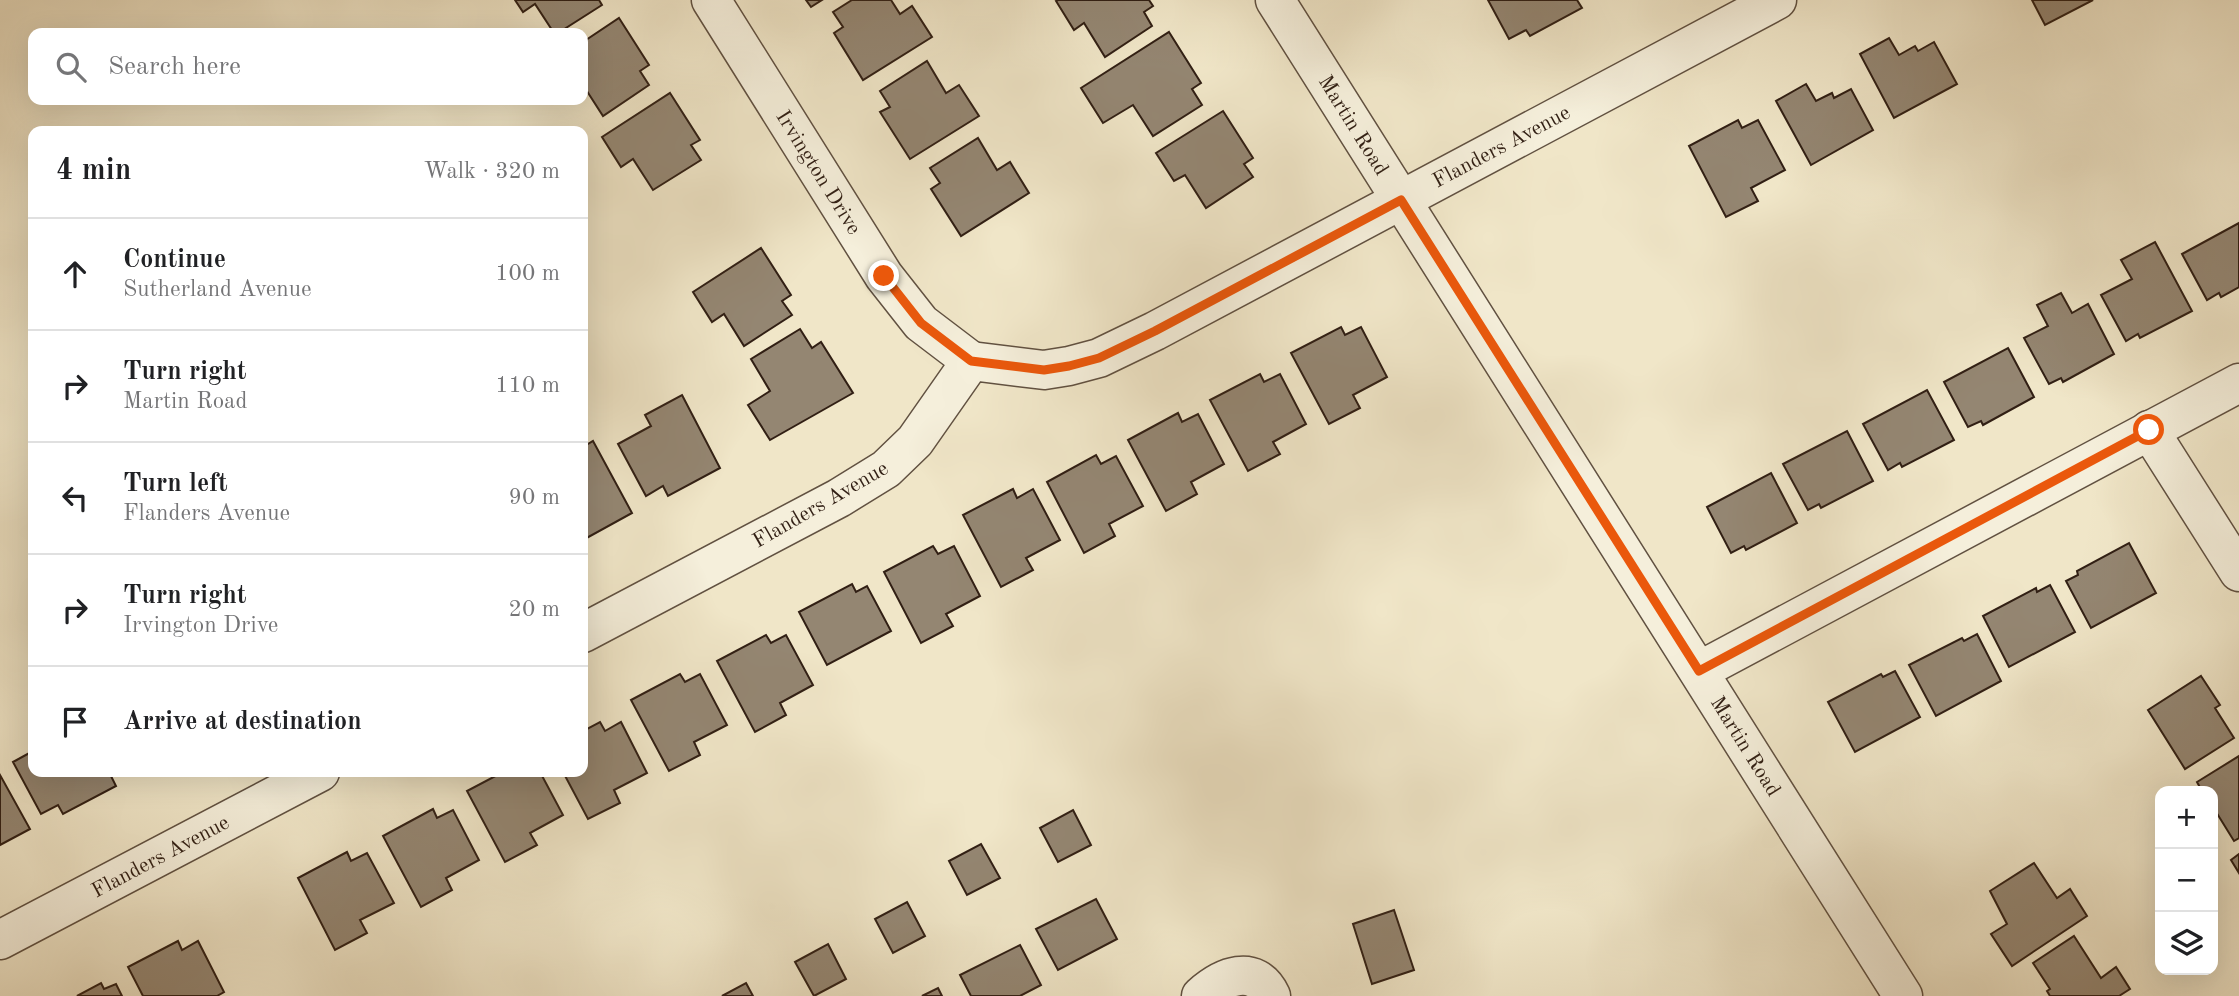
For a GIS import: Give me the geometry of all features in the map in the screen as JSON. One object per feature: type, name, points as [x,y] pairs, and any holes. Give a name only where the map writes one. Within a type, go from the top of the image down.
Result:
[{"type":"street","name":"Irvington Drive","points":[[711,0],[884,276],[921,323],[971,361]]},
{"type":"street","name":"Martin Road","points":[[1275,0],[1903,996]]},
{"type":"street","name":"Flanders Avenue","points":[[588,630],[839,498],[886,469],[915,441],[971,361],[1044,370],[1099,358],[1777,0]]},
{"type":"street","points":[[1699,671],[2239,383]]},
{"type":"street","points":[[2149,430],[2239,572]]},
{"type":"street","name":"Flanders Avenue","points":[[0,940],[310,777]]},
{"type":"street","points":[[1201,996],[1230,975],[1260,986]]},
{"type":"building","points":[[515,0],[599,0],[602,5],[566,28],[551,28],[535,4],[523,12]]},
{"type":"building","points":[[806,0],[822,0],[811,7]]},
{"type":"building","points":[[852,0],[891,0],[900,14],[912,6],[932,37],[863,80],[834,33],[843,27],[833,12]]},
{"type":"building","points":[[1149,0],[1153,6],[1144,12],[1152,26],[1105,57],[1084,23],[1074,30],[1056,1]]},
{"type":"building","points":[[1488,0],[1577,0],[1582,8],[1530,36],[1526,30],[1509,39]]},
{"type":"building","points":[[2032,0],[2093,0],[2045,25]]},
{"type":"building","points":[[619,18],[649,65],[640,71],[649,85],[603,116],[588,93],[588,39]]},
{"type":"building","points":[[1169,32],[1201,83],[1192,89],[1202,105],[1153,136],[1133,105],[1103,123],[1081,88]]},
{"type":"building","points":[[1889,38],[1899,55],[1915,46],[1918,51],[1934,42],[1957,84],[1894,118],[1860,54]]},
{"type":"building","points":[[927,61],[946,93],[959,85],[979,116],[910,159],[880,112],[890,107],[880,91]]},
{"type":"building","points":[[1806,84],[1816,101],[1832,93],[1834,98],[1851,89],[1873,130],[1811,165],[1776,101]]},
{"type":"building","points":[[670,93],[700,140],[691,145],[701,160],[653,190],[633,159],[621,167],[602,137]]},
{"type":"building","points":[[1223,111],[1253,158],[1244,164],[1253,177],[1206,208],[1185,175],[1174,181],[1156,153]]},
{"type":"building","points":[[1738,120],[1742,128],[1758,120],[1785,170],[1751,188],[1758,201],[1726,217],[1689,146]]},
{"type":"building","points":[[978,138],[997,170],[1010,162],[1029,193],[961,236],[931,189],[940,183],[930,168]]},
{"type":"building","points":[[2239,223],[2239,287],[2221,297],[2219,293],[2207,300],[2182,254]]},
{"type":"building","points":[[2155,242],[2192,311],[2140,338],[2138,334],[2126,341],[2101,295],[2132,279],[2121,260]]},
{"type":"building","points":[[761,248],[791,295],[782,301],[792,315],[744,346],[724,314],[712,322],[693,292]]},
{"type":"building","points":[[2061,293],[2072,313],[2088,304],[2114,354],[2063,382],[2061,378],[2049,384],[2024,338],[2048,326],[2037,305]]},
{"type":"building","points":[[1341,327],[1345,335],[1361,327],[1387,377],[1353,395],[1360,408],[1329,424],[1291,353]]},
{"type":"building","points":[[800,329],[812,348],[821,342],[853,393],[770,440],[748,405],[770,391],[751,359]]},
{"type":"building","points":[[2008,348],[2034,397],[1983,425],[1981,421],[1968,427],[1944,382]]},
{"type":"building","points":[[1260,374],[1264,382],[1280,374],[1306,424],[1273,442],[1280,454],[1248,471],[1210,400]]},
{"type":"building","points":[[1927,390],[1954,440],[1902,467],[1900,463],[1888,470],[1863,424]]},
{"type":"building","points":[[682,395],[720,468],[668,496],[663,486],[646,496],[618,444],[651,426],[645,415]]},
{"type":"building","points":[[1178,413],[1182,422],[1198,414],[1224,464],[1191,482],[1197,494],[1166,511],[1128,440]]},
{"type":"building","points":[[1847,431],[1873,481],[1821,508],[1819,504],[1808,510],[1783,464]]},
{"type":"building","points":[[593,441],[632,513],[588,537],[588,444]]},
{"type":"building","points":[[1096,455],[1101,464],[1116,456],[1143,506],[1109,524],[1115,536],[1084,553],[1047,482]]},
{"type":"building","points":[[1771,473],[1797,523],[1746,550],[1744,546],[1731,553],[1707,507]]},
{"type":"building","points":[[1013,489],[1017,498],[1033,489],[1060,540],[1026,558],[1033,570],[1001,587],[963,515]]},
{"type":"building","points":[[2129,543],[2156,593],[2091,628],[2066,581],[2078,575],[2077,571]]},
{"type":"building","points":[[933,546],[938,554],[954,546],[980,596],[946,614],[953,626],[921,643],[884,572]]},
{"type":"building","points":[[852,584],[856,592],[867,586],[891,631],[827,665],[799,612]]},
{"type":"building","points":[[2050,585],[2075,632],[2009,667],[1983,616],[2036,588],[2037,592]]},
{"type":"building","points":[[1977,634],[2001,681],[1936,716],[1909,665],[1962,638],[1964,641]]},
{"type":"building","points":[[766,635],[771,643],[786,635],[813,685],[780,703],[786,715],[755,732],[717,661]]},
{"type":"building","points":[[1895,671],[1920,717],[1855,752],[1828,702],[1881,674],[1883,677]]},
{"type":"building","points":[[680,674],[685,682],[700,674],[727,725],[694,742],[700,755],[669,771],[631,700]]},
{"type":"building","points":[[2201,676],[2220,705],[2215,708],[2234,738],[2185,769],[2148,710]]},
{"type":"building","points":[[600,722],[605,731],[621,722],[647,773],[614,790],[620,803],[588,819],[566,777],[588,777],[588,728]]},
{"type":"building","points":[[28,754],[28,777],[112,777],[116,786],[63,814],[58,805],[41,814],[13,762]]},
{"type":"building","points":[[2239,756],[2239,838],[2234,841],[2218,815],[2218,786],[2199,786],[2197,782]]},
{"type":"building","points":[[0,775],[30,829],[0,845]]},
{"type":"building","points":[[494,777],[543,777],[563,815],[530,833],[537,845],[505,862],[467,791]]},
{"type":"building","points":[[433,809],[437,818],[453,810],[479,860],[446,878],[452,890],[421,907],[383,836]]},
{"type":"building","points":[[1073,810],[1091,845],[1058,862],[1040,828]]},
{"type":"building","points":[[981,844],[1000,878],[967,895],[949,861]]},
{"type":"building","points":[[347,852],[351,861],[367,853],[394,903],[360,920],[367,933],[335,950],[298,878]]},
{"type":"building","points":[[2239,854],[2239,873],[2231,860]]},
{"type":"building","points":[[2034,863],[2057,898],[2070,889],[2087,916],[2012,966],[1991,934],[2007,924],[1990,891]]},
{"type":"building","points":[[1096,899],[1117,939],[1058,970],[1036,929]]},
{"type":"building","points":[[907,902],[925,936],[893,953],[875,919]]},
{"type":"building","points":[[1394,910],[1414,970],[1372,984],[1353,924]]},
{"type":"building","points":[[2074,936],[2101,978],[2116,967],[2130,989],[2119,996],[2050,996],[2047,991],[2050,989],[2033,963]]},
{"type":"building","points":[[178,941],[182,950],[198,941],[224,992],[217,996],[143,996],[128,967]]},
{"type":"building","points":[[828,944],[846,979],[814,996],[795,962]]},
{"type":"building","points":[[1020,945],[1041,985],[1020,996],[971,996],[960,975]]},
{"type":"building","points":[[101,983],[104,989],[116,984],[122,996],[77,996]]},
{"type":"building","points":[[746,983],[753,996],[722,996]]},
{"type":"building","points":[[938,988],[942,996],[922,996]]},
{"type":"route","points":[[884,276],[921,323],[971,361],[1044,370],[1099,358],[1401,200],[1699,671],[2149,430]]}]
